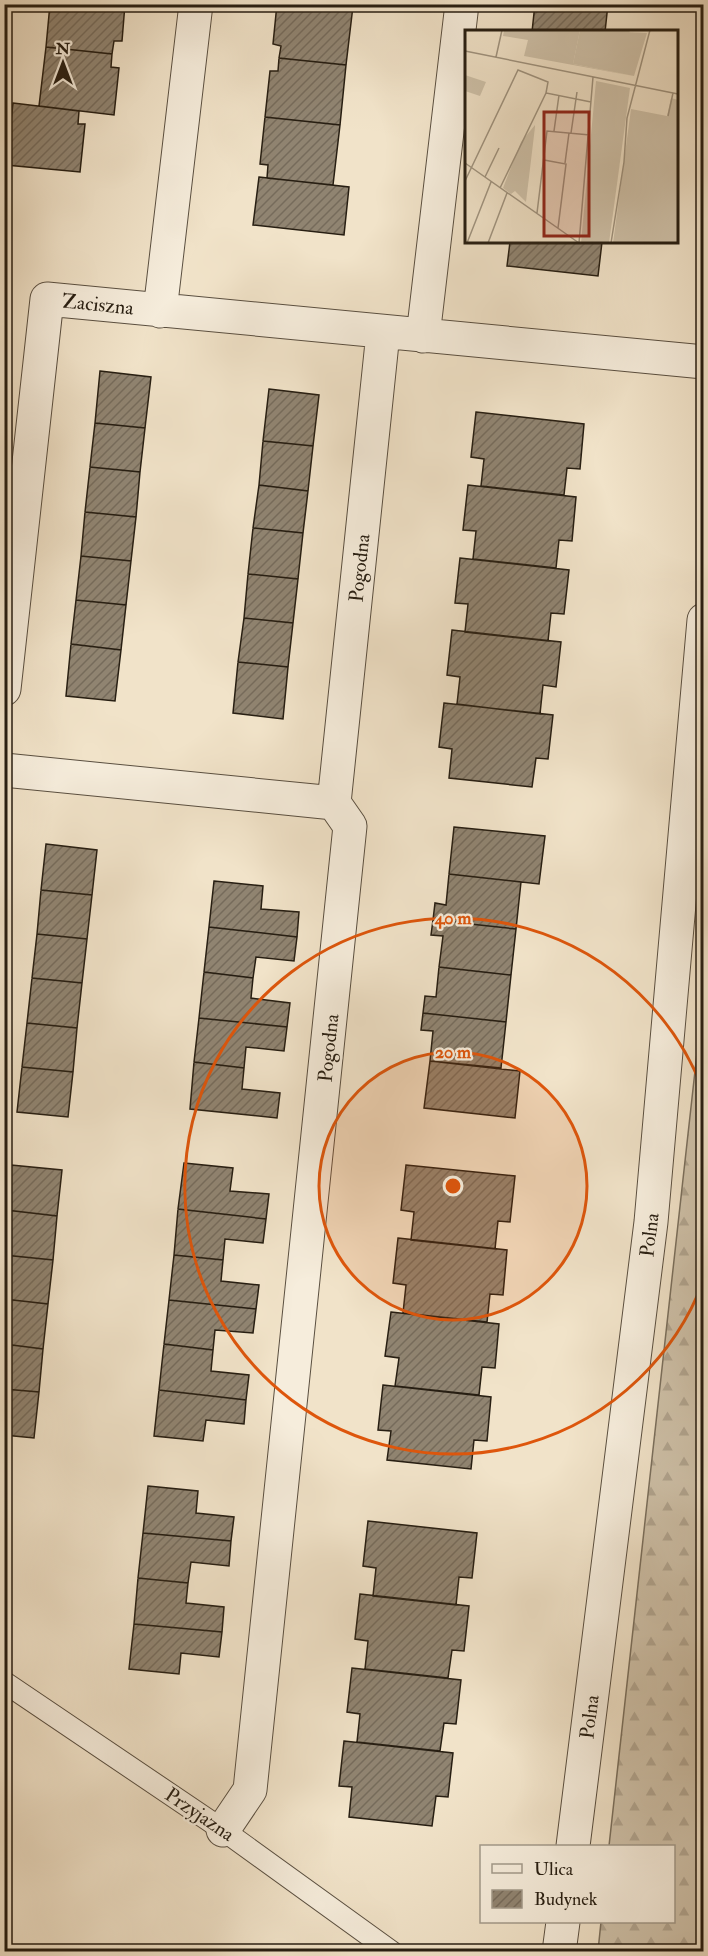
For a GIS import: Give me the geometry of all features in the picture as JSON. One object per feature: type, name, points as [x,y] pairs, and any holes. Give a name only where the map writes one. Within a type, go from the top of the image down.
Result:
[{"type":"street","name":"Zaciszna","points":[[4,689],[47,299],[160,311],[196,4]]},
{"type":"street","points":[[423,336],[462,4]]},
{"type":"street","points":[[160,311],[704,363]]},
{"type":"street","name":"Pogodna","points":[[223,1830],[250,1790],[320,1126],[342,814],[383,333]]},
{"type":"street","name":"Polna","points":[[573,1845],[651,1222],[704,620]]},
{"type":"street","points":[[4,770],[342,814]]},
{"type":"street","points":[[559,1952],[563,1923]]},
{"type":"lane","name":"Przyjazna","points":[[4,1682],[223,1830],[392,1952]]},
{"type":"green space","points":[[703,963],[703,1951],[598,1951],[601,1923],[675,1923],[675,1845],[609,1845],[697,1053]]},
{"type":"building","points":[[50,4],[125,4],[122,41],[114,41],[112,54],[46,47]]},
{"type":"building","points":[[277,4],[353,6],[346,65],[279,58],[281,46],[273,44]]},
{"type":"building","points":[[535,4],[608,4],[605,30],[532,30]]},
{"type":"building","points":[[46,47],[112,54],[111,67],[119,68],[114,115],[39,106]]},
{"type":"building","points":[[279,58],[346,65],[340,125],[265,117],[270,71],[278,71]]},
{"type":"building","points":[[13,103],[79,111],[78,124],[85,124],[80,172],[6,165]]},
{"type":"building","points":[[265,117],[340,125],[333,185],[267,178],[268,165],[260,164]]},
{"type":"building","points":[[259,177],[349,187],[344,235],[253,225]]},
{"type":"building","points":[[510,243],[602,243],[598,276],[507,266]]},
{"type":"building","points":[[100,371],[151,377],[145,428],[95,423]]},
{"type":"building","points":[[269,389],[319,395],[313,446],[263,441]]},
{"type":"building","points":[[476,412],[584,424],[580,469],[567,468],[564,495],[481,486],[484,459],[471,457]]},
{"type":"building","points":[[95,423],[145,428],[140,472],[90,467]]},
{"type":"building","points":[[263,441],[313,446],[308,491],[259,485]]},
{"type":"building","points":[[90,467],[140,472],[136,517],[85,512]]},
{"type":"building","points":[[259,485],[308,491],[303,533],[253,528]]},
{"type":"building","points":[[468,485],[576,497],[572,541],[559,540],[556,568],[473,559],[476,531],[463,530]]},
{"type":"building","points":[[85,512],[136,517],[131,561],[81,556]]},
{"type":"building","points":[[253,528],[303,533],[298,579],[248,574]]},
{"type":"building","points":[[81,556],[131,561],[126,605],[76,600]]},
{"type":"building","points":[[460,558],[569,570],[564,614],[551,613],[548,641],[465,632],[468,604],[455,603]]},
{"type":"building","points":[[248,574],[298,579],[293,623],[244,618]]},
{"type":"building","points":[[76,600],[126,605],[121,650],[71,644]]},
{"type":"building","points":[[244,618],[293,623],[288,667],[238,662]]},
{"type":"building","points":[[452,630],[561,642],[556,687],[543,685],[540,714],[457,704],[460,677],[447,675]]},
{"type":"building","points":[[71,644],[121,650],[115,701],[66,696]]},
{"type":"building","points":[[238,662],[288,667],[283,719],[233,713]]},
{"type":"building","points":[[444,703],[553,715],[548,759],[536,758],[532,787],[449,778],[452,749],[439,747]]},
{"type":"building","points":[[454,827],[545,836],[539,884],[449,874]]},
{"type":"building","points":[[46,844],[97,850],[92,895],[41,890]]},
{"type":"building","points":[[449,874],[521,882],[516,929],[433,920],[435,903],[446,905]]},
{"type":"building","points":[[214,881],[263,886],[261,909],[299,912],[297,937],[209,927]]},
{"type":"building","points":[[41,890],[92,895],[87,939],[37,934]]},
{"type":"building","points":[[433,920],[516,929],[511,975],[439,967],[443,936],[431,935]]},
{"type":"building","points":[[209,927],[297,937],[294,961],[256,957],[253,978],[204,972]]},
{"type":"building","points":[[37,934],[87,939],[82,983],[32,978]]},
{"type":"building","points":[[439,967],[511,975],[506,1022],[423,1013],[425,996],[436,997]]},
{"type":"building","points":[[204,972],[253,978],[251,998],[290,1003],[287,1027],[199,1018]]},
{"type":"building","points":[[32,978],[82,983],[77,1028],[27,1023]]},
{"type":"building","points":[[423,1013],[506,1022],[501,1068],[430,1061],[433,1031],[421,1030]]},
{"type":"building","points":[[199,1018],[287,1027],[284,1051],[246,1047],[244,1068],[194,1062]]},
{"type":"building","points":[[27,1023],[77,1028],[73,1072],[22,1067]]},
{"type":"building","points":[[430,1061],[520,1071],[515,1118],[424,1108]]},
{"type":"building","points":[[194,1062],[244,1068],[242,1089],[280,1093],[277,1118],[190,1109]]},
{"type":"building","points":[[22,1067],[73,1072],[68,1117],[17,1112]]},
{"type":"building","points":[[184,1163],[233,1168],[230,1191],[269,1194],[266,1219],[178,1209]]},
{"type":"building","points":[[11,1165],[62,1170],[57,1216],[6,1210]]},
{"type":"building","points":[[406,1165],[515,1176],[510,1222],[498,1221],[495,1249],[411,1240],[414,1212],[401,1210]]},
{"type":"building","points":[[178,1209],[266,1219],[263,1243],[225,1239],[223,1260],[174,1255]]},
{"type":"building","points":[[6,1210],[57,1216],[53,1260],[4,1255]]},
{"type":"building","points":[[398,1238],[507,1250],[503,1295],[490,1294],[487,1322],[403,1313],[406,1285],[393,1283]]},
{"type":"building","points":[[4,1255],[53,1260],[48,1304],[4,1299]]},
{"type":"building","points":[[174,1255],[223,1260],[221,1281],[259,1285],[256,1309],[169,1300]]},
{"type":"building","points":[[4,1299],[48,1304],[43,1349],[4,1344]]},
{"type":"building","points":[[169,1300],[256,1309],[253,1333],[215,1330],[213,1350],[164,1344]]},
{"type":"building","points":[[391,1312],[499,1324],[495,1368],[482,1367],[479,1395],[395,1386],[399,1358],[385,1356]]},
{"type":"building","points":[[4,1344],[43,1349],[39,1392],[4,1389]]},
{"type":"building","points":[[164,1344],[213,1350],[211,1371],[249,1375],[246,1400],[159,1390]]},
{"type":"building","points":[[383,1385],[491,1397],[487,1441],[474,1440],[471,1469],[387,1460],[391,1431],[378,1430]]},
{"type":"building","points":[[4,1389],[39,1392],[34,1438],[4,1435]]},
{"type":"building","points":[[159,1390],[246,1400],[244,1424],[206,1420],[203,1441],[154,1436]]},
{"type":"building","points":[[148,1486],[198,1491],[196,1513],[234,1517],[231,1541],[143,1533]]},
{"type":"building","points":[[368,1521],[477,1533],[472,1578],[459,1577],[456,1605],[373,1596],[376,1568],[363,1566]]},
{"type":"building","points":[[143,1533],[231,1541],[229,1566],[191,1562],[188,1583],[138,1578]]},
{"type":"building","points":[[138,1578],[188,1583],[186,1603],[224,1607],[222,1632],[134,1624]]},
{"type":"building","points":[[360,1594],[469,1606],[464,1651],[452,1650],[448,1678],[365,1669],[368,1641],[355,1639]]},
{"type":"building","points":[[134,1624],[222,1632],[219,1657],[181,1653],[179,1674],[129,1669]]},
{"type":"building","points":[[352,1668],[461,1680],[456,1724],[444,1723],[440,1751],[357,1742],[360,1714],[347,1712]]},
{"type":"building","points":[[344,1741],[453,1753],[448,1797],[436,1796],[432,1826],[349,1817],[352,1787],[339,1786]]}]
